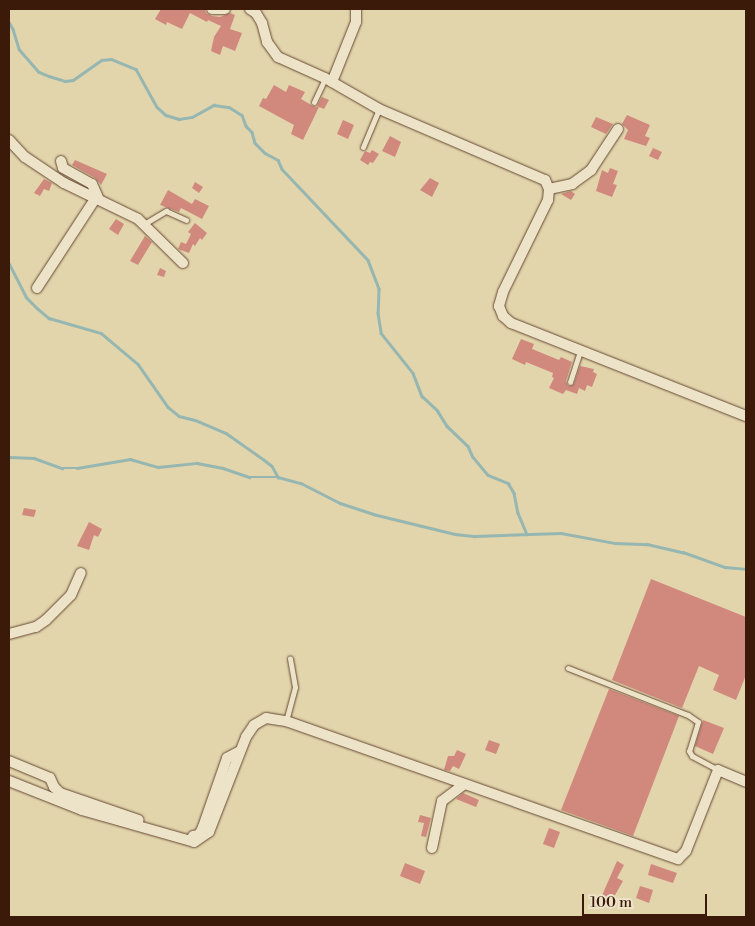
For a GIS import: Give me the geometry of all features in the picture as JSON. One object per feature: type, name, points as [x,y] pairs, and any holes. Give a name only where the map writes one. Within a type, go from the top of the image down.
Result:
[{"type":"street","points":[[212,9],[226,9]]},
{"type":"street","points":[[250,9],[262,23],[267,42],[278,56],[328,80],[379,109],[536,174],[544,180],[549,189],[548,200],[503,292],[499,306],[503,316],[511,323],[746,416]]},
{"type":"street","points":[[328,80],[356,22],[356,9]]},
{"type":"street","points":[[549,189],[572,184],[591,170],[618,129]]},
{"type":"street","points":[[9,140],[25,157],[42,169],[138,219],[184,263]]},
{"type":"street","points":[[61,161],[63,168],[92,184],[97,199]]},
{"type":"street","points":[[37,288],[97,199]]},
{"type":"street","points":[[9,634],[36,627],[46,620],[71,595],[81,573]]},
{"type":"street","points":[[9,781],[82,810],[194,842],[209,832],[246,737],[254,725],[266,718],[286,721],[463,785],[678,859],[686,851],[718,770],[746,782]]},
{"type":"street","points":[[9,761],[50,778],[54,787],[60,793],[192,837],[199,835],[203,827],[227,758],[240,752]]},
{"type":"street","points":[[432,848],[442,801],[463,785]]},
{"type":"lane","points":[[314,102],[328,80]]},
{"type":"lane","points":[[363,147],[379,109]]},
{"type":"lane","points":[[144,224],[166,211],[186,220]]},
{"type":"lane","points":[[570,382],[580,351]]},
{"type":"lane","points":[[286,721],[294,686],[290,658]]},
{"type":"lane","points":[[568,668],[688,715],[698,722],[689,752],[692,756],[718,770]]},
{"type":"building","points":[[161,9],[205,9],[206,13],[212,16],[220,17],[230,13],[235,15],[230,29],[242,33],[235,51],[223,46],[220,55],[211,51],[214,37],[221,26],[208,20],[207,22],[190,13],[182,29],[167,22],[166,25],[155,19]]},
{"type":"building","points":[[274,85],[286,92],[289,85],[305,92],[301,99],[313,106],[319,107],[303,140],[291,134],[294,125],[259,106],[263,98],[266,99]]},
{"type":"building","points":[[322,97],[329,100],[324,109],[317,106]]},
{"type":"building","points":[[627,115],[650,125],[645,136],[650,138],[646,146],[624,139],[628,130],[622,124]]},
{"type":"building","points":[[596,117],[613,124],[606,134],[591,127]]},
{"type":"building","points":[[343,120],[354,125],[348,139],[337,134]]},
{"type":"building","points":[[390,136],[401,142],[395,157],[382,151]]},
{"type":"building","points":[[653,148],[662,152],[658,160],[649,156]]},
{"type":"building","points":[[372,150],[379,154],[373,163],[370,162],[368,165],[360,160],[365,151],[370,153]]},
{"type":"building","points":[[75,160],[107,174],[101,185],[95,178],[72,165]]},
{"type":"building","points":[[610,168],[618,171],[613,184],[617,185],[612,197],[596,191],[602,170],[608,173]]},
{"type":"building","points":[[430,178],[439,183],[432,197],[420,190]]},
{"type":"building","points":[[44,179],[52,183],[49,191],[44,189],[40,196],[34,193]]},
{"type":"building","points":[[195,182],[203,187],[199,193],[192,188]]},
{"type":"building","points":[[168,190],[192,204],[195,199],[209,206],[202,219],[181,208],[179,212],[160,205]]},
{"type":"building","points":[[571,191],[575,194],[571,200],[561,194]]},
{"type":"building","points":[[116,219],[124,224],[118,235],[109,229]]},
{"type":"building","points":[[195,223],[207,233],[202,240],[200,238],[195,246],[193,244],[189,253],[178,249],[181,242],[186,244],[191,234],[188,232]]},
{"type":"building","points":[[145,236],[152,242],[138,265],[130,261]]},
{"type":"building","points":[[160,268],[166,271],[164,277],[157,275]]},
{"type":"building","points":[[521,339],[534,344],[532,349],[559,360],[561,357],[572,362],[566,381],[568,386],[574,384],[580,366],[594,369],[593,372],[597,374],[592,387],[587,385],[585,391],[579,388],[577,394],[566,390],[563,394],[549,388],[554,378],[552,377],[553,373],[526,362],[525,365],[512,359]]},
{"type":"building","points":[[24,508],[36,510],[34,517],[22,515]]},
{"type":"building","points":[[89,522],[102,529],[98,537],[94,535],[89,550],[77,546]]},
{"type":"building","points":[[651,579],[746,617],[746,675],[736,700],[713,690],[719,675],[699,666],[682,708],[612,680]]},
{"type":"building","points":[[609,689],[679,716],[633,836],[561,810]]},
{"type":"building","points":[[703,720],[724,728],[713,754],[695,746]]},
{"type":"building","points":[[489,740],[500,744],[496,754],[485,750]]},
{"type":"building","points":[[457,750],[466,754],[459,769],[453,766],[450,771],[444,770],[448,756],[454,756]]},
{"type":"building","points":[[463,793],[479,800],[476,807],[456,799]]},
{"type":"building","points":[[420,815],[431,818],[426,837],[421,836],[424,823],[418,822]]},
{"type":"building","points":[[549,828],[560,832],[554,848],[543,844]]},
{"type":"building","points":[[617,861],[624,865],[617,878],[623,881],[610,904],[600,900]]},
{"type":"building","points":[[405,863],[425,871],[420,884],[400,876]]},
{"type":"building","points":[[651,864],[677,873],[673,883],[648,875]]},
{"type":"building","points":[[640,886],[653,890],[649,903],[636,898]]},
{"type":"waterway","points":[[9,22],[19,49],[39,72],[49,76],[65,81],[73,80],[102,60],[111,59],[136,69],[157,107],[166,115],[179,119],[192,117],[214,105],[229,107],[242,115],[246,126],[252,132],[255,143],[265,153],[278,160],[282,169],[368,260],[379,289],[378,313],[381,333],[413,373],[422,396],[437,410],[447,426],[468,446],[473,457],[488,475],[508,483],[514,493],[518,513],[527,534]]},
{"type":"waterway","points":[[9,263],[26,297],[49,318],[101,333],[138,364],[168,407],[179,416],[195,420],[226,433],[272,466],[278,477]]},
{"type":"waterway","points":[[9,457],[34,458],[62,468],[77,468],[130,459],[158,467],[197,463],[223,468],[249,477],[278,477],[301,483],[340,503],[373,514],[455,534],[475,536],[561,533],[615,543],[647,544],[683,552],[725,567],[746,569]]}]
